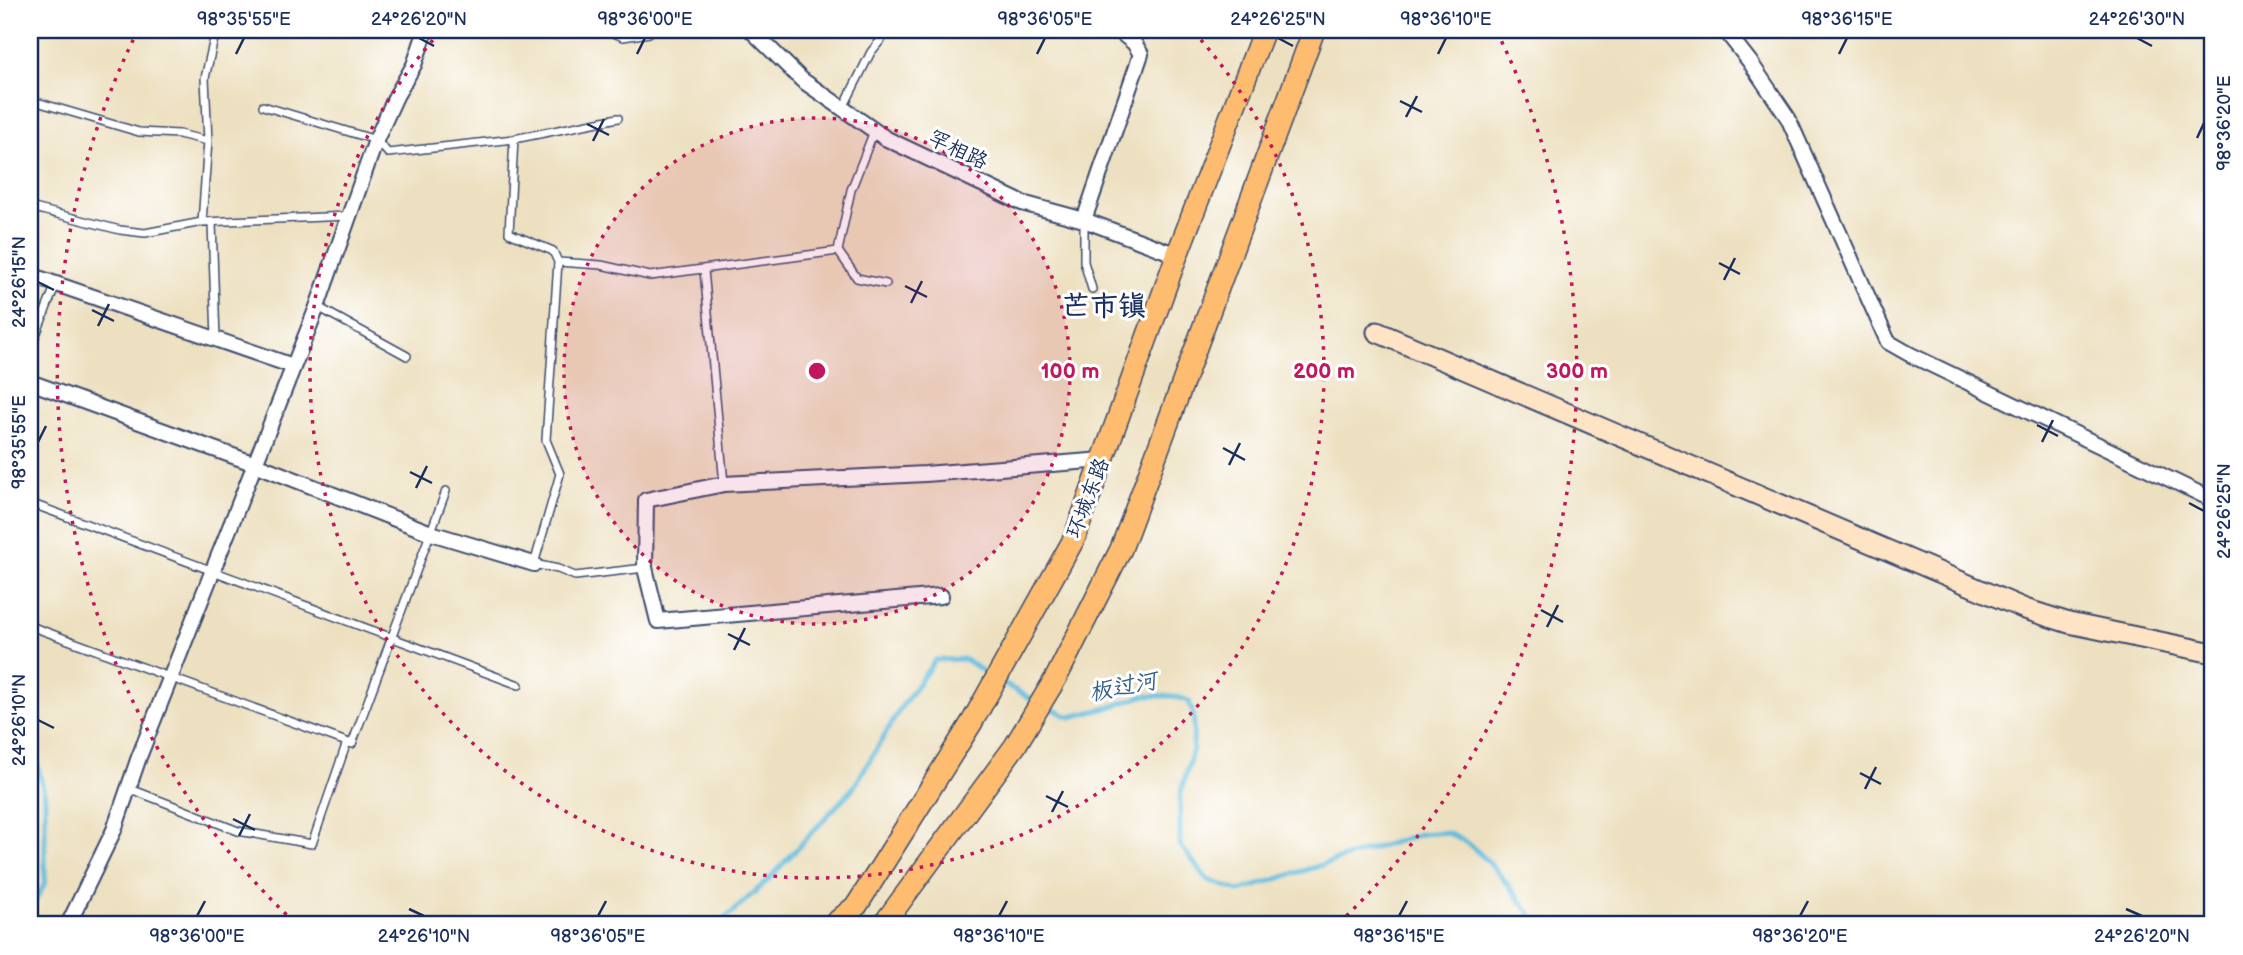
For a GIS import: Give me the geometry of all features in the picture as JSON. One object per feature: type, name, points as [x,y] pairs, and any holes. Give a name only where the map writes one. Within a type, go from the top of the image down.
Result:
[{"type":"main road","name":"环城东路","points":[[833,925],[857,905],[972,722],[1074,539],[1177,255],[1264,30]]},
{"type":"main road","points":[[883,925],[1015,746],[1057,676],[1121,550],[1314,30]]},
{"type":"street","points":[[68,925],[114,830],[128,788],[317,307],[376,140],[414,65],[426,30]]},
{"type":"street","name":"罕相路","points":[[751,30],[802,80],[885,138],[1022,203],[1084,220],[1177,255]]},
{"type":"street","points":[[1084,220],[1141,54],[1134,43],[1118,30]]},
{"type":"street","points":[[1725,30],[1751,62],[1788,118],[1888,342],[2213,500]]},
{"type":"street","points":[[30,275],[293,366]]},
{"type":"street","points":[[1377,332],[2025,609],[2069,623],[2213,653]]},
{"type":"street","points":[[30,382],[255,464],[431,533],[534,564]]},
{"type":"street","points":[[941,596],[658,621],[645,568],[646,500],[724,484],[925,474],[1103,460]]},
{"type":"lane","points":[[201,222],[208,141],[205,78],[216,30]]},
{"type":"lane","points":[[606,30],[623,37],[649,33],[651,30]]},
{"type":"lane","points":[[842,108],[871,52],[889,30]]},
{"type":"lane","points":[[30,100],[139,132],[179,134],[208,141]]},
{"type":"lane","points":[[263,106],[376,140],[388,153],[514,139],[618,118]]},
{"type":"lane","points":[[874,131],[851,191],[838,251],[857,278],[886,284]]},
{"type":"lane","points":[[514,139],[509,233],[553,251],[558,262],[546,440],[560,474],[534,564],[575,576],[645,568]]},
{"type":"lane","points":[[30,207],[120,230],[145,233],[201,222],[349,216]]},
{"type":"lane","points":[[1084,220],[1084,262],[1093,289]]},
{"type":"lane","points":[[212,222],[216,339]]},
{"type":"lane","points":[[558,262],[601,265],[650,275],[838,251]]},
{"type":"lane","points":[[704,270],[724,484]]},
{"type":"lane","points":[[30,350],[56,284]]},
{"type":"lane","points":[[317,307],[407,356]]},
{"type":"lane","points":[[30,626],[352,744],[446,491]]},
{"type":"lane","points":[[30,503],[519,685]]},
{"type":"lane","points":[[128,788],[238,831],[312,844],[347,742]]},
{"type":"waterway","name":"板过河","points":[[718,925],[767,881],[854,787],[900,709],[935,660],[964,659],[992,677]]},
{"type":"waterway","name":"板过河","points":[[1000,682],[1037,702]]},
{"type":"waterway","name":"板过河","points":[[1046,706],[1070,717],[1143,696],[1172,696],[1189,701],[1194,717],[1193,749],[1180,796],[1180,845],[1208,880],[1239,891],[1420,834],[1444,832],[1460,839],[1486,859],[1539,925]]},
{"type":"waterway","name":"板过河","points":[[30,731],[45,797],[45,883],[30,911]]},
{"type":"district","name":"芒市镇","points":[[1104,306]]}]
